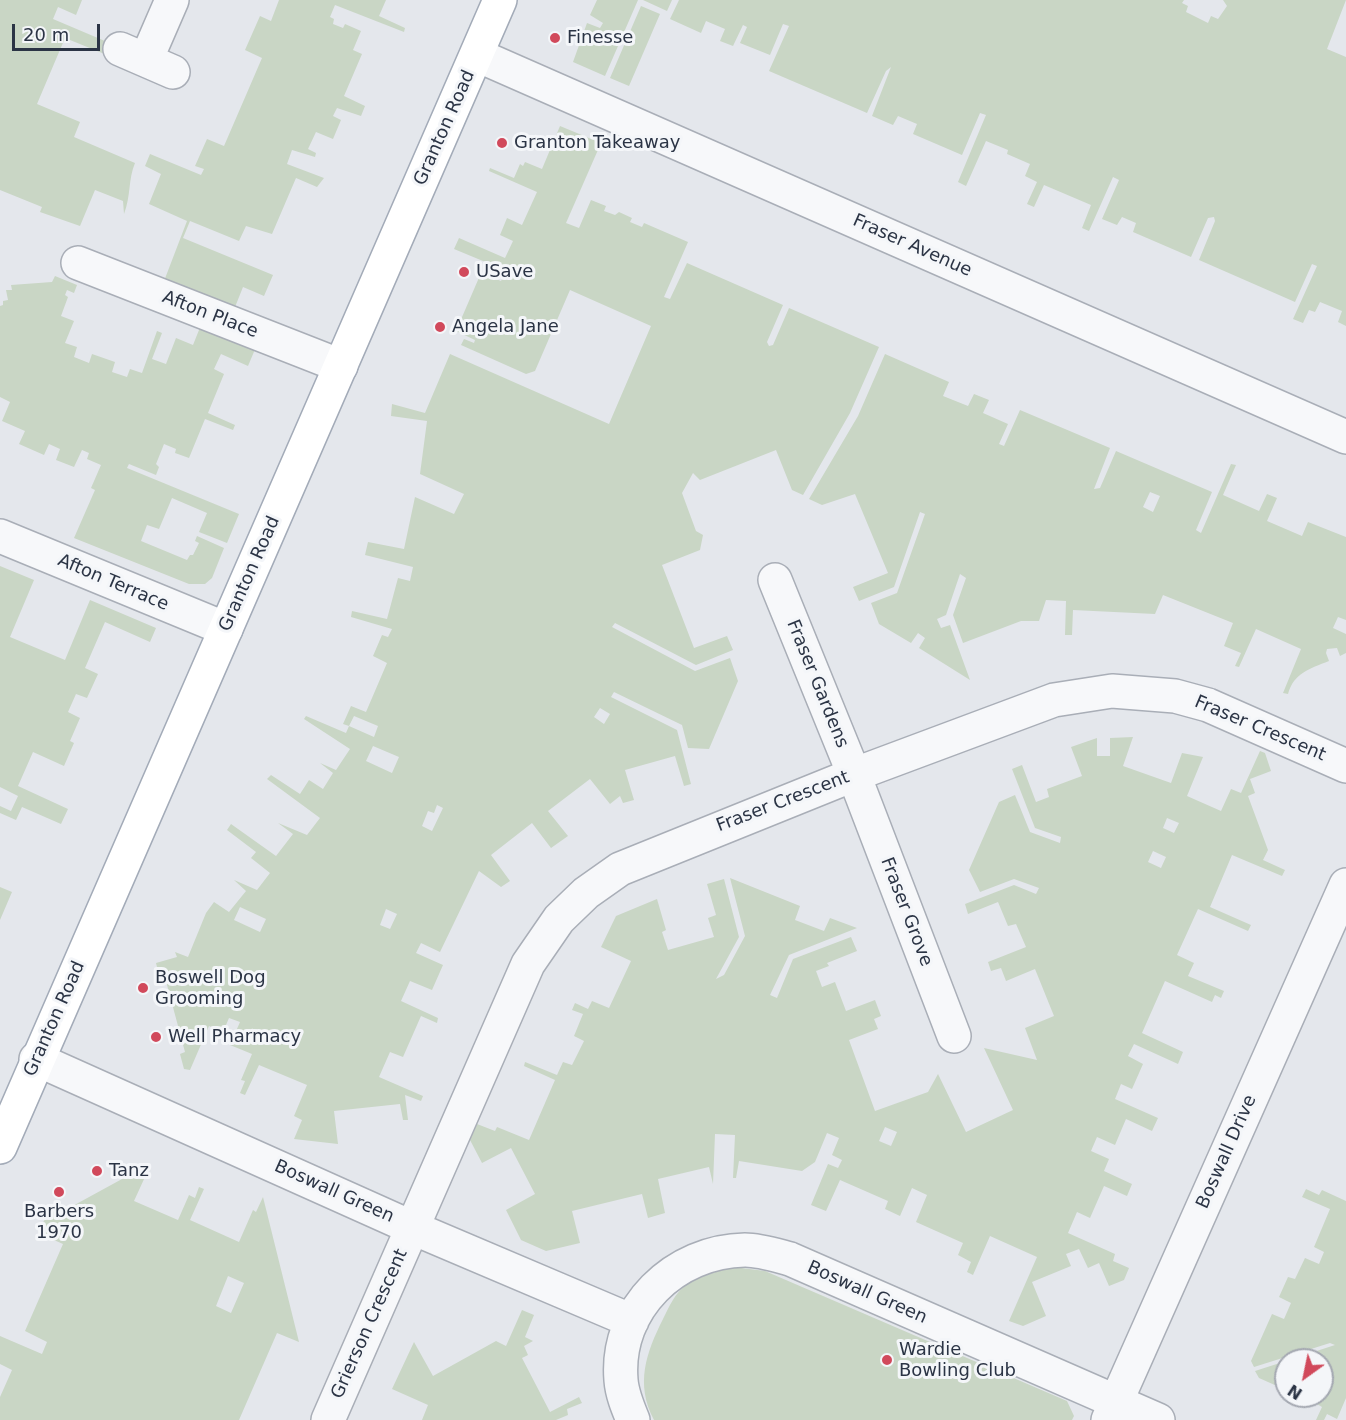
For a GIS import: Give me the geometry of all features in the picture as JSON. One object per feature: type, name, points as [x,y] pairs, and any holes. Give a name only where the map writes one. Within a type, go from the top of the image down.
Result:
[{"type":"main road","name":"Granton Road","points":[[0,1147],[36,1059],[500,0]]},
{"type":"street","points":[[147,60],[171,0]]},
{"type":"street","name":"Fraser Avenue","points":[[477,55],[1346,438]]},
{"type":"street","name":"Afton Place","points":[[78,264],[341,366]]},
{"type":"street","name":"Afton Terrace","points":[[0,536],[226,629]]},
{"type":"street","name":"Fraser Gardens","points":[[775,580],[856,781]]},
{"type":"street","name":"Fraser Crescent","points":[[413,1228],[528,964],[560,919],[586,893],[620,869],[642,858],[856,781],[1054,700],[1112,691],[1153,692],[1191,699],[1346,766]]},
{"type":"street","name":"Fraser Grove","points":[[856,781],[954,1036]]},
{"type":"street","name":"Boswall Drive","points":[[1112,1411],[1346,885]]},
{"type":"street","name":"Boswall Green","points":[[36,1059],[413,1228],[632,1321]]},
{"type":"street","name":"Grierson Crescent","points":[[328,1420],[413,1228]]},
{"type":"street","name":"Boswall Green","points":[[633,1420],[621,1380],[623,1353],[632,1321],[651,1290],[688,1262],[725,1252],[768,1253],[790,1259],[1112,1411],[1158,1420]]},
{"type":"green space","points":[[0,0],[82,0],[76,15],[58,7],[53,19],[112,44],[107,55],[65,38],[37,104],[80,122],[74,137],[135,163],[124,214],[123,201],[95,190],[80,226],[40,212],[42,207],[0,190]]},
{"type":"green space","points":[[279,0],[386,0],[379,16],[405,28],[404,32],[335,5],[330,17],[334,19],[333,24],[343,28],[345,24],[361,31],[353,50],[362,54],[344,96],[365,106],[361,116],[337,108],[333,116],[341,120],[333,139],[316,132],[308,149],[316,153],[315,157],[292,150],[287,164],[324,178],[317,187],[296,178],[272,234],[246,226],[239,241],[190,221],[183,238],[273,275],[264,296],[243,287],[235,307],[161,289],[187,221],[149,204],[161,174],[145,166],[150,154],[201,175],[204,169],[195,166],[207,139],[224,146],[262,58],[245,50],[260,16],[271,21]]},
{"type":"green space","points":[[597,0],[638,0],[605,76],[573,62],[587,23],[600,28],[603,23],[590,15]]},
{"type":"green space","points":[[643,0],[672,0],[667,11]]},
{"type":"green space","points":[[679,0],[1184,0],[1182,3],[1188,6],[1186,12],[1208,23],[1211,16],[1218,19],[1227,6],[1223,0],[1346,0],[1327,49],[1346,57],[1346,326],[1338,322],[1342,311],[1320,302],[1315,312],[1309,310],[1303,323],[1293,319],[1317,266],[1312,264],[1295,302],[1199,260],[1215,221],[1214,217],[1208,218],[1191,257],[1133,232],[1136,223],[1122,217],[1117,225],[1102,219],[1119,180],[1113,177],[1089,231],[1082,228],[1091,205],[1044,185],[1034,207],[1027,204],[1037,182],[1025,176],[1030,164],[1007,154],[1008,150],[986,141],[966,186],[958,182],[986,115],[980,113],[962,155],[913,134],[917,124],[898,116],[893,125],[872,116],[891,67],[886,71],[867,113],[769,71],[789,26],[783,24],[770,55],[740,43],[747,27],[743,25],[733,46],[720,41],[725,29],[706,21],[701,33],[670,19]]},
{"type":"green space","points":[[641,6],[660,14],[629,86],[610,78]]},
{"type":"green space","points":[[560,126],[601,143],[566,223],[579,228],[591,200],[606,206],[604,211],[615,215],[619,212],[632,218],[630,222],[642,227],[644,223],[688,242],[664,297],[670,299],[687,263],[783,305],[767,342],[769,346],[773,345],[789,308],[879,347],[850,413],[803,495],[792,490],[776,450],[700,480],[693,473],[682,493],[696,531],[703,535],[700,550],[662,565],[694,648],[727,636],[733,650],[696,665],[615,623],[612,627],[695,671],[730,658],[738,681],[709,749],[688,748],[682,725],[614,692],[611,697],[677,730],[691,784],[684,786],[675,756],[625,770],[634,800],[623,803],[620,796],[610,804],[590,779],[548,811],[568,836],[551,848],[532,823],[491,855],[510,881],[501,887],[479,871],[440,952],[421,943],[416,953],[443,965],[432,990],[410,981],[401,1001],[438,1018],[437,1023],[421,1016],[403,1057],[390,1052],[379,1077],[423,1096],[421,1101],[405,1095],[408,1120],[403,1120],[400,1104],[334,1111],[338,1144],[294,1139],[302,1120],[294,1116],[307,1085],[259,1065],[245,1095],[240,1093],[245,1081],[241,1080],[252,1054],[230,1045],[240,1022],[229,1018],[223,1032],[209,1026],[190,1070],[184,1069],[180,1054],[185,1052],[163,970],[158,971],[156,963],[177,957],[175,952],[188,957],[206,913],[214,902],[229,912],[246,891],[234,880],[257,890],[270,873],[251,858],[256,852],[227,830],[231,824],[276,856],[293,834],[278,823],[307,835],[320,818],[267,779],[271,775],[300,794],[309,780],[323,789],[333,773],[320,763],[336,770],[350,749],[304,719],[306,716],[346,733],[349,726],[343,724],[351,706],[366,712],[387,663],[373,656],[382,635],[388,637],[392,629],[351,617],[352,611],[387,619],[398,578],[410,581],[413,567],[365,555],[368,542],[404,549],[415,497],[454,514],[464,494],[420,474],[427,421],[391,416],[392,404],[425,413],[450,354],[609,424],[651,326],[570,290],[535,371],[526,374],[461,345],[464,339],[474,343],[475,340],[456,331],[481,273],[501,281],[503,277],[493,273],[495,266],[454,249],[459,238],[505,258],[513,241],[500,235],[507,218],[522,225],[537,192],[489,171],[490,168],[514,178],[520,164],[523,166],[525,162],[542,169]],"holes":[[[600,708],[610,714],[604,724],[594,717]],[[354,716],[378,726],[374,737],[349,726]],[[373,746],[399,757],[392,773],[366,761]],[[437,805],[443,808],[432,831],[422,826],[428,811],[434,813]],[[240,907],[266,919],[260,932],[234,920]],[[386,909],[397,914],[390,929],[380,925]]]},
{"type":"green space","points":[[55,276],[77,285],[74,293],[67,290],[65,295],[68,297],[61,316],[74,321],[65,343],[77,347],[74,357],[89,363],[92,354],[115,362],[112,372],[127,377],[130,369],[142,373],[157,331],[162,333],[152,359],[166,364],[176,338],[193,345],[201,325],[256,347],[248,366],[221,354],[214,369],[224,374],[208,413],[235,425],[233,430],[205,419],[189,458],[175,453],[176,449],[164,444],[156,464],[159,467],[156,475],[129,464],[127,468],[239,514],[227,543],[199,532],[207,513],[172,498],[159,529],[147,525],[141,541],[187,560],[190,555],[193,555],[199,543],[195,541],[197,536],[224,548],[212,578],[205,584],[189,584],[74,538],[95,490],[91,488],[101,465],[87,459],[89,453],[82,450],[74,467],[56,460],[60,449],[49,444],[44,455],[19,444],[25,431],[2,421],[10,402],[0,397],[0,306],[3,305],[3,301],[8,300],[6,290],[12,290],[11,285],[52,282]]},
{"type":"green space","points":[[885,354],[949,382],[943,396],[968,406],[974,394],[989,400],[983,413],[1008,424],[999,444],[1004,446],[1020,410],[1110,448],[1094,489],[1100,488],[1116,451],[1212,492],[1196,530],[1201,533],[1231,464],[1236,465],[1223,495],[1259,511],[1267,494],[1277,498],[1267,521],[1302,536],[1308,522],[1346,537],[1346,620],[1338,617],[1333,628],[1346,634],[1346,653],[1340,656],[1337,648],[1327,649],[1329,661],[1298,676],[1288,694],[1283,693],[1301,649],[1256,629],[1239,667],[1235,666],[1241,653],[1224,646],[1233,623],[1163,595],[1155,614],[1073,610],[1072,635],[1065,635],[1066,601],[1046,600],[1039,621],[1021,621],[963,643],[953,615],[966,578],[960,574],[946,615],[937,619],[941,628],[950,625],[970,680],[919,648],[925,638],[918,633],[911,643],[879,624],[871,603],[897,593],[925,514],[920,512],[894,587],[859,601],[853,587],[888,573],[855,494],[822,505],[809,499],[858,416]],"holes":[[[1150,492],[1160,496],[1153,512],[1143,507]]]},
{"type":"green space","points":[[0,566],[34,580],[10,637],[65,660],[90,600],[156,628],[150,642],[105,622],[85,668],[98,674],[87,698],[76,694],[68,712],[80,718],[70,741],[74,743],[64,766],[33,752],[18,786],[68,809],[61,824],[22,807],[16,820],[0,813],[0,806],[11,811],[18,796],[0,787]]},
{"type":"green space","points":[[1133,737],[1123,766],[1171,783],[1182,753],[1203,757],[1187,796],[1221,811],[1231,789],[1241,793],[1260,751],[1265,753],[1271,771],[1250,779],[1255,793],[1248,796],[1268,850],[1263,860],[1285,870],[1282,876],[1232,855],[1210,907],[1251,925],[1248,931],[1198,909],[1177,955],[1194,963],[1188,976],[1224,991],[1221,998],[1215,995],[1212,1002],[1165,981],[1142,1033],[1183,1052],[1178,1064],[1134,1044],[1128,1056],[1143,1064],[1132,1089],[1121,1084],[1115,1099],[1158,1118],[1152,1131],[1126,1119],[1115,1145],[1097,1137],[1091,1151],[1109,1159],[1104,1171],[1132,1184],[1127,1196],[1104,1186],[1090,1218],[1077,1212],[1068,1233],[1115,1254],[1113,1261],[1129,1268],[1124,1280],[1109,1286],[1099,1263],[1088,1268],[1079,1249],[1066,1254],[1071,1266],[1032,1282],[1046,1316],[1023,1326],[1009,1321],[1037,1257],[990,1236],[973,1275],[967,1272],[971,1262],[958,1255],[963,1243],[916,1222],[927,1195],[912,1188],[900,1216],[885,1209],[888,1201],[840,1180],[826,1211],[811,1205],[828,1164],[838,1168],[842,1160],[832,1155],[839,1138],[827,1133],[815,1162],[802,1171],[739,1161],[736,1178],[733,1178],[735,1135],[715,1134],[713,1184],[709,1167],[658,1179],[665,1213],[648,1218],[642,1194],[572,1211],[580,1243],[546,1251],[521,1240],[506,1210],[535,1194],[511,1148],[482,1163],[470,1140],[477,1124],[495,1131],[497,1127],[529,1140],[555,1080],[524,1066],[525,1062],[557,1075],[563,1062],[572,1065],[584,1041],[574,1036],[583,1014],[572,1010],[575,1003],[588,1009],[592,1001],[609,1008],[631,961],[601,947],[616,916],[657,899],[666,930],[662,932],[668,950],[714,937],[708,918],[716,915],[707,884],[724,879],[739,937],[716,979],[724,975],[745,936],[730,878],[800,906],[795,920],[824,931],[830,918],[857,928],[789,955],[770,995],[777,998],[793,959],[851,937],[857,951],[827,963],[829,966],[816,971],[822,987],[835,982],[846,1011],[875,1000],[881,1016],[874,1019],[878,1029],[849,1040],[875,1111],[928,1092],[938,1074],[966,1132],[1013,1110],[984,1048],[1037,1060],[1025,1028],[1054,1016],[1035,969],[1006,981],[1001,968],[991,971],[988,962],[1026,947],[1016,924],[1008,926],[998,902],[968,914],[965,904],[1014,885],[1036,894],[1039,888],[1014,879],[980,892],[969,870],[999,802],[1015,795],[1030,832],[1060,843],[1061,837],[1035,828],[1012,769],[1022,765],[1036,802],[1049,797],[1047,789],[1082,776],[1071,747],[1097,738],[1097,756],[1110,756],[1110,738]],"holes":[[[1167,818],[1179,823],[1174,833],[1163,828]],[[1153,851],[1166,857],[1161,868],[1148,862]],[[885,1127],[897,1132],[891,1146],[879,1141]]]},
{"type":"green space","points":[[0,887],[12,892],[0,920]]},
{"type":"green space","points":[[144,1164],[150,1166],[134,1201],[178,1220],[189,1195],[195,1198],[199,1187],[204,1189],[190,1220],[239,1242],[253,1210],[256,1212],[263,1197],[299,1342],[277,1333],[239,1420],[0,1420],[0,1397],[12,1370],[0,1364],[0,1336],[42,1354],[47,1342],[25,1331],[63,1244],[38,1233],[43,1223],[56,1210],[58,1214],[133,1173],[131,1169],[142,1167]],"holes":[[[228,1276],[244,1283],[231,1313],[216,1306]]]},
{"type":"green space","points":[[1306,1189],[1319,1195],[1322,1190],[1346,1201],[1346,1398],[1337,1419],[1327,1414],[1324,1420],[1316,1420],[1322,1408],[1334,1408],[1334,1348],[1326,1348],[1335,1345],[1330,1343],[1314,1348],[1274,1348],[1274,1361],[1254,1367],[1251,1361],[1272,1314],[1284,1319],[1291,1303],[1279,1297],[1288,1277],[1295,1279],[1305,1258],[1319,1264],[1324,1252],[1314,1247],[1330,1209],[1302,1197]]},
{"type":"green space","points":[[734,1267],[765,1271],[1067,1401],[1074,1416],[1072,1420],[654,1420],[645,1394],[645,1369],[652,1344],[670,1305],[686,1285],[703,1276]]},
{"type":"green space","points":[[522,1310],[534,1315],[525,1337],[533,1341],[524,1346],[528,1355],[522,1358],[550,1412],[579,1397],[582,1403],[567,1409],[568,1415],[556,1420],[422,1420],[428,1405],[392,1389],[414,1342],[433,1376],[496,1341],[506,1346]]},
{"type":"green space","points":[[1274,1365],[1274,1385],[1259,1378],[1255,1371]]},
{"type":"place","name":"Finesse","points":[[555,38]]},
{"type":"place","name":"Granton Takeaway","points":[[502,143]]},
{"type":"place","name":"USave","points":[[464,272]]},
{"type":"place","name":"Angela Jane","points":[[440,327]]},
{"type":"place","name":"Boswell Dog Grooming","points":[[143,988]]},
{"type":"place","name":"Well Pharmacy","points":[[156,1037]]},
{"type":"place","name":"Tanz","points":[[97,1171]]},
{"type":"place","name":"Barbers 1970","points":[[59,1192]]},
{"type":"place","name":"Wardie Bowling Club","points":[[887,1360]]}]
